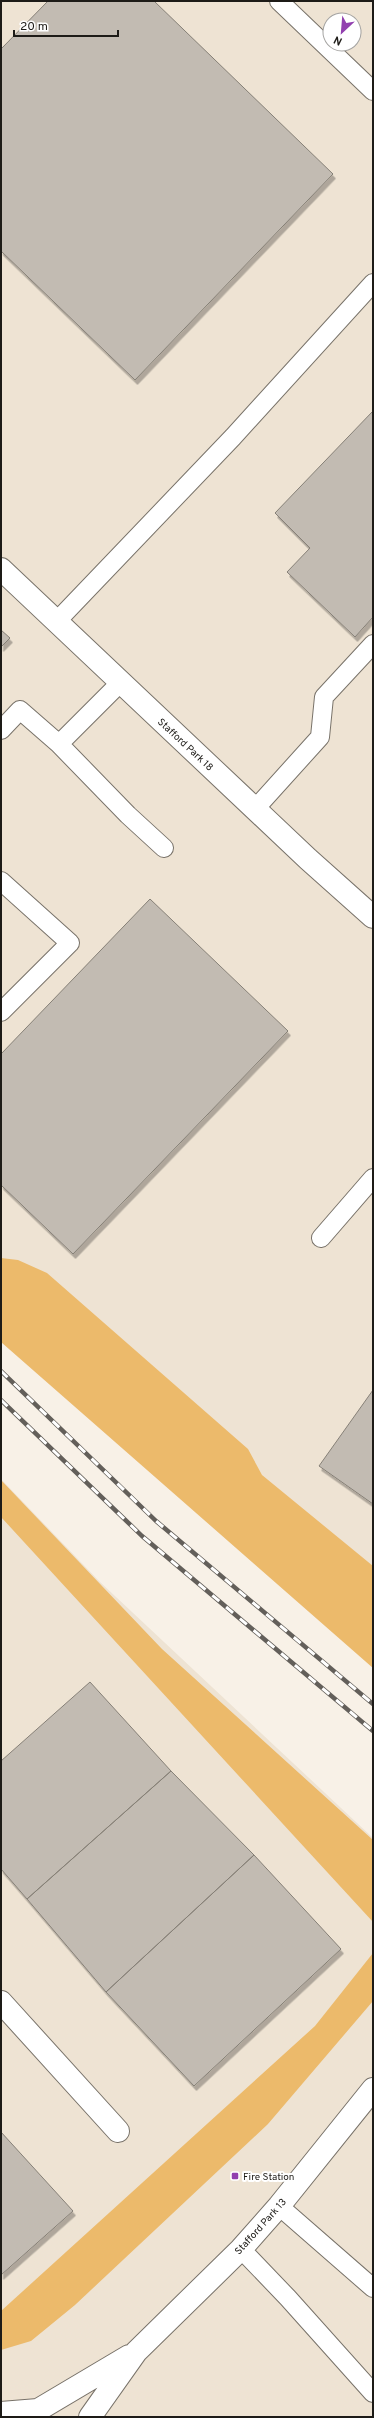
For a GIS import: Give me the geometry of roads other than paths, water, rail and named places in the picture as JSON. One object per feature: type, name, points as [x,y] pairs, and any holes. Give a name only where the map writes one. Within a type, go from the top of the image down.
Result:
[{"type":"street","name":"Stafford Park 18","points":[[1,568],[255,809],[373,917]]},
{"type":"street","points":[[1,2002],[118,2131]]},
{"type":"street","name":"Stafford Park 13","points":[[90,2417],[136,2352],[241,2249],[279,2206],[373,2089]]},
{"type":"street","name":"Stafford Park 13","points":[[1,2413],[34,2413],[136,2352]]},
{"type":"lane","points":[[279,1],[373,91]]},
{"type":"lane","points":[[57,621],[233,437],[373,283]]},
{"type":"lane","points":[[255,809],[320,738],[324,697],[373,644]]},
{"type":"lane","points":[[59,744],[121,682]]},
{"type":"lane","points":[[1,730],[20,710],[59,744],[164,848]]},
{"type":"lane","points":[[1,880],[70,943],[1,1012]]},
{"type":"lane","points":[[321,1238],[373,1178]]},
{"type":"lane","points":[[279,2206],[373,2288]]},
{"type":"lane","points":[[241,2249],[288,2298],[373,2393]]},
{"type":"railway","points":[[1,1371],[156,1521],[373,1704]]},
{"type":"railway","points":[[1,1400],[142,1536],[373,1731]]},
{"type":"place","name":"Fire Station","points":[[235,2176]]}]
